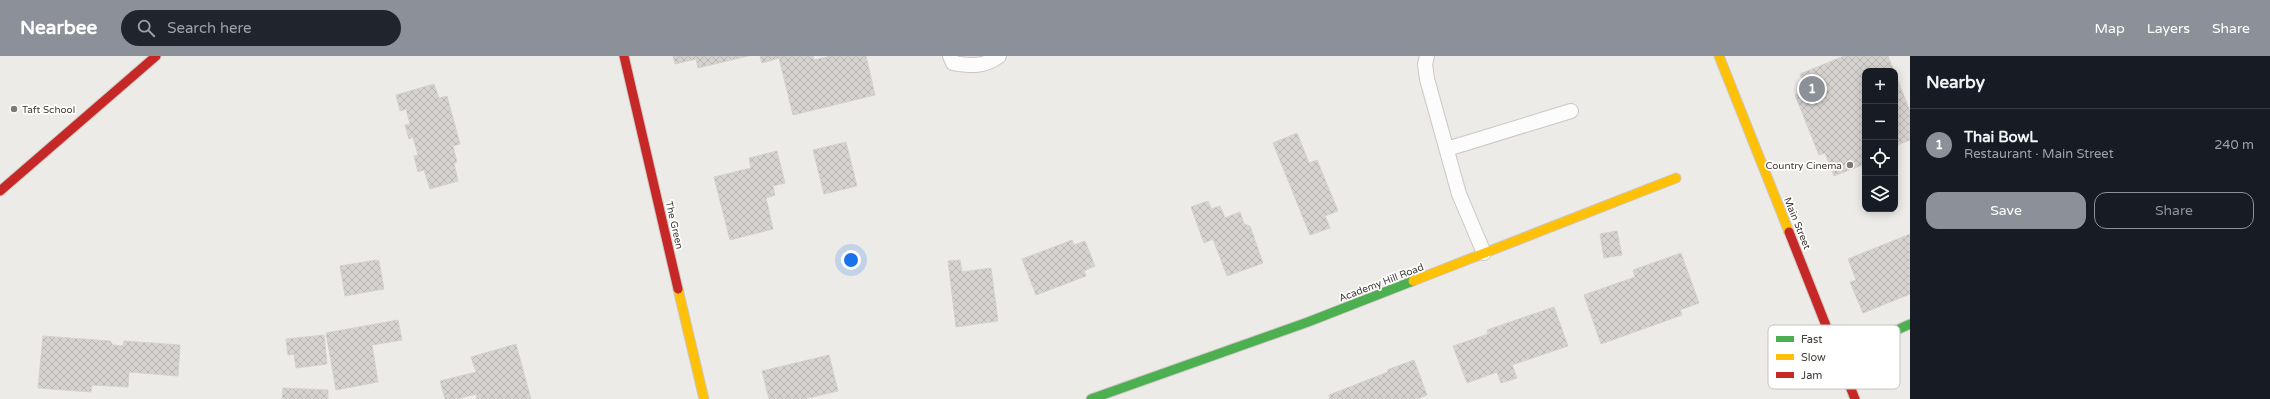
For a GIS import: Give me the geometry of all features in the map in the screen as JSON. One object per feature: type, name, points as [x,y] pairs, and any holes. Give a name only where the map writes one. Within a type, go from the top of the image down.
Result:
[{"type":"street","points":[[0,191],[156,56]]},
{"type":"street","name":"The Green","points":[[624,56],[704,399]]},
{"type":"street","name":"Main Street","points":[[1719,56],[1827,325]]},
{"type":"street","name":"Academy Hill Road","points":[[1091,399],[1308,322],[1676,178]]},
{"type":"street","points":[[1900,329],[1910,324]]},
{"type":"street","name":"Main Street","points":[[1852,389],[1856,399]]},
{"type":"lane","points":[[950,56],[953,63],[971,66],[990,63],[999,56]]},
{"type":"lane","points":[[1427,56],[1425,64],[1427,79],[1459,194],[1484,253]]},
{"type":"lane","points":[[1447,150],[1571,111]]},
{"type":"building","points":[[673,56],[748,56],[698,68],[696,59],[675,64]]},
{"type":"building","points":[[760,56],[813,56],[814,60],[831,56],[866,56],[875,95],[793,115],[779,58],[762,63]]},
{"type":"building","points":[[1844,56],[1888,56],[1893,68],[1862,68],[1862,165],[1834,176],[1825,153],[1819,155],[1795,95],[1806,91],[1800,74]]},
{"type":"building","points":[[1898,81],[1910,111],[1910,140],[1898,145]]},
{"type":"building","points":[[434,84],[439,98],[447,96],[460,144],[453,146],[457,162],[454,163],[458,181],[430,189],[424,170],[418,172],[414,156],[418,155],[413,137],[409,139],[405,125],[410,124],[406,109],[400,111],[396,95]]},
{"type":"building","points":[[1297,133],[1309,163],[1317,160],[1338,211],[1325,216],[1330,228],[1310,235],[1273,143]]},
{"type":"building","points":[[846,142],[857,186],[824,194],[813,150]]},
{"type":"building","points":[[777,151],[785,183],[773,186],[775,195],[766,198],[773,229],[730,240],[714,177],[751,168],[749,158]]},
{"type":"building","points":[[1208,201],[1211,209],[1220,206],[1225,218],[1240,212],[1244,224],[1250,226],[1263,263],[1227,276],[1213,239],[1204,243],[1191,207]]},
{"type":"building","points":[[1617,231],[1622,255],[1604,258],[1600,234]]},
{"type":"building","points":[[1910,234],[1910,294],[1863,313],[1850,282],[1856,280],[1848,259]]},
{"type":"building","points":[[1072,240],[1074,245],[1085,241],[1095,266],[1084,271],[1086,276],[1036,295],[1022,259]]},
{"type":"building","points":[[1681,253],[1699,303],[1680,310],[1682,315],[1601,344],[1584,295],[1635,277],[1633,270]]},
{"type":"building","points":[[376,260],[379,261],[384,289],[345,296],[340,266]]},
{"type":"building","points":[[960,260],[962,272],[991,268],[998,321],[956,327],[948,261]]},
{"type":"building","points":[[1554,307],[1568,346],[1512,365],[1517,378],[1501,383],[1497,372],[1467,383],[1453,346],[1488,334],[1487,330]]},
{"type":"building","points":[[398,320],[402,340],[372,345],[378,382],[336,390],[326,333]]},
{"type":"building","points":[[324,335],[327,364],[296,368],[294,354],[288,355],[286,339]]},
{"type":"building","points":[[43,336],[110,341],[113,345],[123,346],[124,341],[180,345],[178,376],[129,372],[128,387],[92,385],[91,392],[38,388]]},
{"type":"building","points":[[516,344],[531,399],[477,399],[476,394],[457,399],[445,399],[440,381],[476,372],[471,357]]},
{"type":"building","points":[[829,355],[838,391],[804,399],[769,399],[762,371]]},
{"type":"building","points":[[1414,360],[1427,395],[1417,399],[1330,399],[1329,395]]},
{"type":"building","points":[[283,388],[328,390],[328,399],[282,399]]},
{"type":"traffic: fast","points":[[1091,399],[1308,322],[1413,281]]},
{"type":"traffic: fast","points":[[1900,329],[1910,324]]},
{"type":"traffic: slow","points":[[1719,56],[1789,232]]},
{"type":"traffic: slow","points":[[1413,281],[1676,178]]},
{"type":"traffic: slow","points":[[678,289],[704,399]]},
{"type":"traffic: jam","points":[[0,191],[156,56]]},
{"type":"traffic: jam","points":[[624,56],[678,289]]},
{"type":"traffic: jam","points":[[1789,232],[1826,325]]},
{"type":"traffic: jam","points":[[1851,389],[1855,399]]},
{"type":"place","name":"Thai BowL","points":[[1812,89]]},
{"type":"place","name":"Taft School","points":[[14,109]]},
{"type":"place","name":"Country Cinema","points":[[1850,165]]}]
